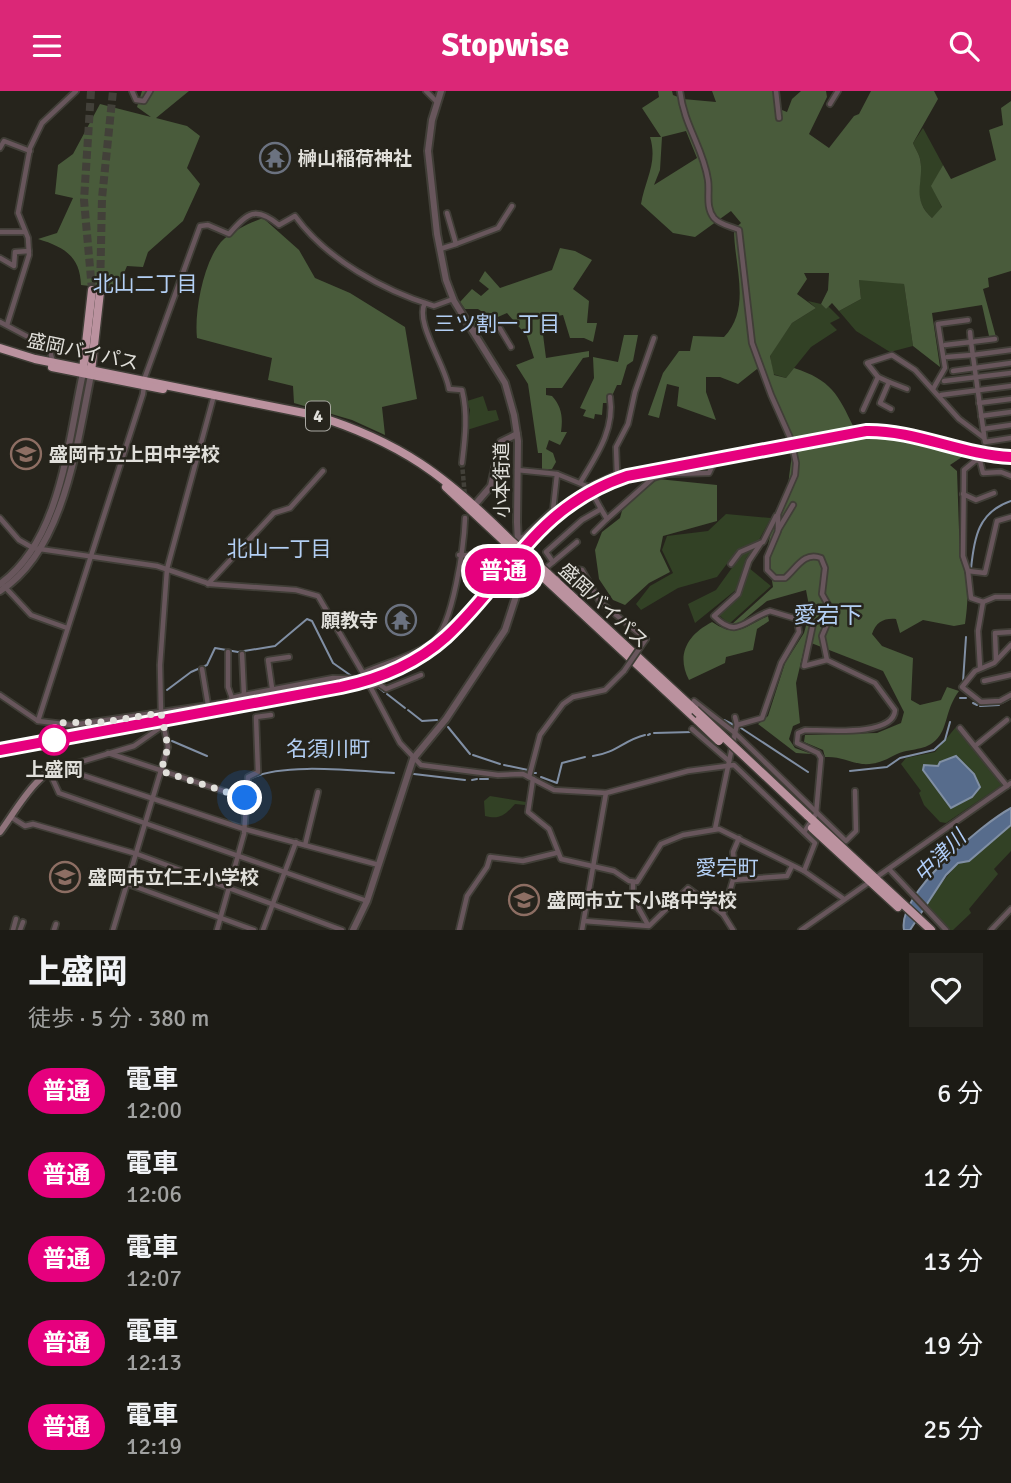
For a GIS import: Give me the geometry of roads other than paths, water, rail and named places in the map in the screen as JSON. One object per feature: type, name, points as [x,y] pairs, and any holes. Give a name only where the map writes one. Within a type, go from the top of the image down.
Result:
[{"type":"highway","points":[[87,370],[96,291]]},
{"type":"highway","name":"盛岡バイパス","points":[[0,348],[213,399],[314,420],[370,440],[422,468],[473,507]]},
{"type":"highway","name":"盛岡バイパス","points":[[0,353],[87,370]]},
{"type":"highway","name":"盛岡バイパス","points":[[145,383],[314,415],[359,431],[411,455],[511,540],[543,574],[698,721],[872,880],[931,930]]},
{"type":"highway","name":"盛岡バイパス","points":[[543,574],[556,581],[697,706],[809,821]]},
{"type":"highway","name":"盛岡バイパス","points":[[899,904],[923,930]]},
{"type":"main road","points":[[0,832],[49,771],[67,766]]},
{"type":"street","points":[[7,325],[29,251],[18,213],[30,151],[43,123],[76,91]]},
{"type":"street","points":[[132,91],[136,100],[144,101],[150,91]]},
{"type":"street","points":[[426,91],[437,101]]},
{"type":"street","name":"小本街道","points":[[353,930],[367,901],[413,759],[446,719],[505,630],[520,584],[511,540],[517,433],[505,383],[453,299],[440,249],[428,164],[429,136],[441,91]]},
{"type":"street","points":[[680,91],[683,116],[696,140],[705,166],[711,213],[717,220],[738,230],[752,343],[794,453],[796,475],[778,514],[749,561],[738,594],[713,616],[733,629],[770,611],[797,619],[810,619],[813,624],[804,666],[827,660],[875,683],[895,710],[895,716],[889,723],[874,729],[804,730],[798,733],[797,743],[818,753],[821,758],[809,821],[815,843],[804,871]]},
{"type":"street","points":[[776,91],[779,118]]},
{"type":"street","points":[[830,104],[838,91]]},
{"type":"street","points":[[0,148],[4,141],[30,151]]},
{"type":"street","points":[[440,249],[498,229],[512,206]]},
{"type":"street","points":[[38,721],[145,383],[200,226],[208,225],[229,234],[239,222],[255,212],[264,213],[279,225],[295,216],[309,237],[359,271],[434,306],[453,299]]},
{"type":"street","points":[[447,213],[456,244]]},
{"type":"street","points":[[0,232],[25,232]]},
{"type":"street","points":[[0,258],[14,266],[15,252],[29,251]]},
{"type":"street","points":[[425,303],[422,312],[425,325],[442,362],[449,389],[461,390],[465,402],[467,415],[462,463]]},
{"type":"street","points":[[933,389],[945,368],[938,324],[968,320]]},
{"type":"street","points":[[0,322],[49,348],[54,362]]},
{"type":"street","points":[[471,332],[496,322],[511,347]]},
{"type":"street","points":[[970,333],[985,442],[1011,438]]},
{"type":"street","points":[[517,470],[557,474],[589,487],[617,474],[616,447],[628,424],[635,391],[654,338]]},
{"type":"street","points":[[945,345],[995,339]]},
{"type":"street","points":[[947,357],[1011,350]]},
{"type":"street","points":[[907,389],[878,377],[867,363],[892,355],[901,359],[940,395],[959,419],[984,437]]},
{"type":"street","points":[[953,370],[1011,363]]},
{"type":"street","points":[[2,586],[33,548],[54,503],[87,370]]},
{"type":"street","points":[[2,586],[43,549],[57,514],[87,370]]},
{"type":"street","points":[[944,381],[1011,373]]},
{"type":"street","points":[[863,410],[878,377]]},
{"type":"street","points":[[889,382],[880,403],[891,409]]},
{"type":"street","points":[[940,395],[1011,386]]},
{"type":"street","points":[[580,483],[605,438],[611,413],[610,397]]},
{"type":"street","points":[[113,930],[168,747],[161,713],[160,665],[167,569],[213,399]]},
{"type":"street","points":[[979,403],[1011,399]]},
{"type":"street","points":[[981,416],[1011,412]]},
{"type":"street","points":[[983,429],[1011,425]]},
{"type":"street","points":[[473,507],[491,486],[500,442],[517,433]]},
{"type":"street","points":[[594,532],[653,478],[667,474],[709,473],[716,458],[736,454]]},
{"type":"street","points":[[1011,476],[1001,472],[982,473],[980,461],[976,460],[964,470],[963,494],[963,556],[968,571],[971,598],[983,602],[995,597],[1011,597]]},
{"type":"street","points":[[208,584],[274,513],[290,507],[323,471]]},
{"type":"street","points":[[459,555],[505,557],[511,540],[525,536],[554,510],[557,474]]},
{"type":"street","points":[[963,494],[976,500],[994,493]]},
{"type":"street","points":[[594,496],[607,519]]},
{"type":"street","points":[[793,505],[778,531],[766,563],[772,576],[785,578],[809,556],[818,556],[824,561],[822,594],[832,612],[822,636],[827,660]]},
{"type":"street","points":[[553,562],[546,552],[582,520],[601,509]]},
{"type":"street","points":[[778,514],[778,531]]},
{"type":"street","points":[[968,571],[985,573],[997,521],[1011,517]]},
{"type":"street","points":[[0,518],[19,540],[33,548],[167,569],[208,584],[296,590],[318,596],[400,743],[421,765],[531,778],[554,790],[606,793],[688,771],[728,768],[734,765],[797,822],[809,821]]},
{"type":"street","points":[[363,673],[428,645],[446,626],[465,518]]},
{"type":"street","points":[[520,584],[543,574],[576,542]]},
{"type":"street","points":[[731,564],[740,552],[761,544]]},
{"type":"street","points":[[556,581],[570,568],[582,570],[600,602],[646,639],[624,671],[605,690],[573,697],[563,704],[540,735],[531,778],[528,813],[549,829],[556,853],[563,861],[614,871],[633,883]]},
{"type":"street","points":[[220,570],[220,585]]},
{"type":"street","points":[[2,586],[31,615],[67,628]]},
{"type":"street","points":[[980,667],[978,631],[983,602]]},
{"type":"street","points":[[737,725],[765,715],[781,663],[800,629],[797,619]]},
{"type":"street","points":[[996,660],[995,633],[1011,632]]},
{"type":"street","points":[[1011,645],[996,660],[980,667],[966,681],[964,691],[981,702],[1000,701],[1011,695]]},
{"type":"street","points":[[228,652],[228,687],[232,698]]},
{"type":"street","points":[[242,654],[244,695]]},
{"type":"street","points":[[272,688],[268,660],[289,657]]},
{"type":"street","points":[[202,669],[208,705]]},
{"type":"street","points":[[371,687],[379,684],[386,689],[421,675]]},
{"type":"street","points":[[984,681],[1011,675]]},
{"type":"street","points":[[0,695],[38,721],[72,725],[229,702],[232,698],[272,688],[341,677],[366,679]]},
{"type":"street","points":[[697,706],[735,733],[809,821],[846,841],[856,831],[855,790]]},
{"type":"street","points":[[218,930],[244,829],[248,777],[258,772],[256,717],[271,715]]},
{"type":"street","points":[[715,829],[737,725],[735,717]]},
{"type":"street","points":[[975,746],[1007,720]]},
{"type":"street","points":[[164,725],[134,746],[67,766],[73,772],[244,829],[379,865]]},
{"type":"street","points":[[801,930],[1009,784],[960,728]]},
{"type":"street","points":[[692,729],[729,761]]},
{"type":"street","points":[[108,753],[245,798]]},
{"type":"street","points":[[49,771],[58,793],[146,826],[367,901]]},
{"type":"street","points":[[305,845],[318,792]]},
{"type":"street","points":[[582,930],[591,865],[606,793]]},
{"type":"street","points":[[12,817],[25,826],[33,824],[137,854],[342,930]]},
{"type":"street","points":[[633,883],[639,880],[661,844],[683,835],[715,829],[739,838],[804,871],[845,899]]},
{"type":"street","points":[[736,880],[733,852],[739,838]]},
{"type":"street","points":[[263,930],[296,842]]},
{"type":"street","points":[[459,930],[467,896],[487,867],[490,857],[523,861],[556,853]]},
{"type":"street","points":[[723,914],[733,880],[787,876],[792,866]]},
{"type":"street","points":[[889,869],[907,892],[946,930]]},
{"type":"street","points":[[633,883],[635,904],[649,926]]},
{"type":"street","points":[[128,884],[254,930]]},
{"type":"street","points":[[584,921],[649,926],[688,888],[723,914],[733,930]]},
{"type":"street","points":[[991,930],[1011,909]]},
{"type":"street","points":[[13,930],[16,919]]},
{"type":"street","points":[[20,930],[23,922]]},
{"type":"water","points":[[956,756],[974,774],[980,787],[972,797],[951,808],[923,770],[924,765],[938,766],[940,762]]},
{"type":"water","name":"中津川","points":[[1011,808],[1011,825],[969,861],[958,863],[946,875],[910,930],[904,930],[905,915],[927,880],[963,844]]},
{"type":"waterway","points":[[971,569],[980,527],[991,512],[1011,501]]},
{"type":"waterway","points":[[167,690],[191,672],[207,665],[215,648],[238,652],[275,646],[307,619],[312,621],[333,663],[353,677]]},
{"type":"waterway","points":[[963,682],[966,637]]},
{"type":"waterway","points":[[378,687],[384,692]]},
{"type":"waterway","points":[[387,694],[405,708]]},
{"type":"waterway","points":[[960,698],[966,698]]},
{"type":"waterway","points":[[1002,703],[1011,698]]},
{"type":"waterway","points":[[973,703],[977,705]]},
{"type":"waterway","points":[[980,706],[999,705]]},
{"type":"waterway","points":[[408,710],[422,721],[437,720]]},
{"type":"waterway","points":[[724,720],[734,725]]},
{"type":"waterway","points":[[850,771],[887,767],[900,758],[934,750],[945,740],[950,722]]},
{"type":"waterway","points":[[448,727],[470,754]]},
{"type":"waterway","points":[[741,728],[808,772]]},
{"type":"waterway","points":[[654,733],[692,732]]},
{"type":"waterway","points":[[593,756],[645,735]]},
{"type":"waterway","points":[[172,741],[207,756]]},
{"type":"waterway","points":[[473,755],[500,764]]},
{"type":"waterway","points":[[541,777],[557,783],[562,763],[585,757]]},
{"type":"waterway","points":[[504,765],[528,770]]},
{"type":"waterway","points":[[250,779],[263,774],[299,769],[394,773]]},
{"type":"waterway","points":[[414,774],[465,780]]},
{"type":"waterway","points":[[472,780],[477,779]]},
{"type":"waterway","points":[[480,779],[488,779]]},
{"type":"tunnel","points":[[91,91],[84,200],[92,290]]},
{"type":"tunnel","points":[[100,292],[102,198],[113,91]]},
{"type":"tunnel","points":[[462,463],[465,497]]},
{"type":"railway","points":[[876,431],[984,455],[1011,457]]},
{"type":"railway","points":[[0,750],[341,687],[395,669],[417,657],[455,625],[535,533],[565,506],[613,481],[701,459]]},
{"type":"train","name":"普通","points":[[0,750],[341,687],[392,671],[444,638],[465,617],[540,527],[566,505],[594,488],[640,472],[866,431],[901,434],[984,455],[1011,457]]},
{"type":"place","name":"榊山稲荷神社","points":[[275,158]]},
{"type":"place","name":"盛岡市立上田中学校","points":[[26,454]]},
{"type":"place","name":"願教寺","points":[[401,620]]},
{"type":"place","name":"上盛岡","points":[[54,740]]},
{"type":"place","name":"盛岡市立仁王小学校","points":[[65,877]]},
{"type":"place","name":"盛岡市立下小路中学校","points":[[524,900]]},
{"type":"district","name":"北山二丁目","points":[[145,284]]},
{"type":"district","name":"三ツ割一丁目","points":[[497,324]]},
{"type":"district","name":"北山一丁目","points":[[279,549]]},
{"type":"district","name":"愛宕下","points":[[828,615]]},
{"type":"district","name":"名須川町","points":[[328,749]]},
{"type":"district","name":"愛宕町","points":[[727,868]]}]
